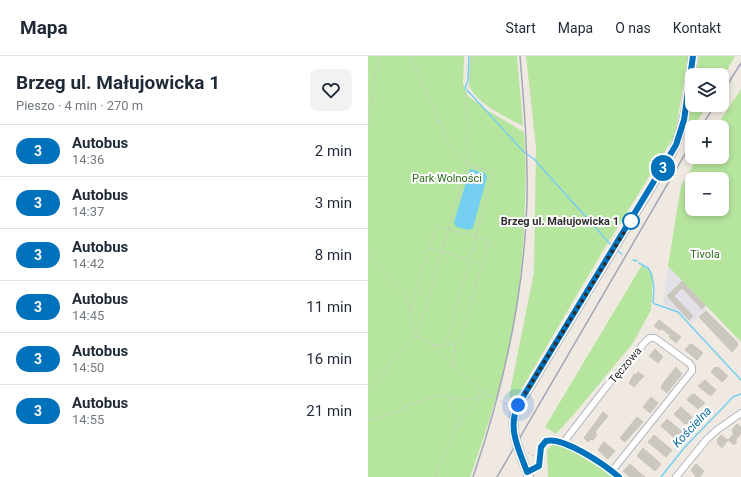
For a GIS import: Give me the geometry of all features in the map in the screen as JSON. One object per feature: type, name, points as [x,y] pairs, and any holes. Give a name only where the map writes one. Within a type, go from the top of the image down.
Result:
[{"type":"street","points":[[619,477],[584,453],[554,440],[546,441],[541,447],[539,466],[528,474],[516,438],[513,425],[514,416],[518,405],[679,139],[684,120],[693,56]]},
{"type":"street","name":"Tęczowa","points":[[563,443],[602,392],[647,340],[650,338],[655,338],[689,363],[692,367],[692,371],[612,471]]},
{"type":"street","points":[[676,477],[717,430],[741,413]]},
{"type":"path","points":[[368,124],[378,56]]},
{"type":"path","points":[[410,56],[451,148],[467,165],[492,172],[476,237],[445,346]]},
{"type":"path","points":[[368,390],[380,377],[396,354],[416,337],[467,165],[467,114],[465,110],[472,56]]},
{"type":"path","points":[[410,311],[436,225],[489,241],[462,333],[456,342],[455,368]]},
{"type":"path","points":[[429,248],[482,263]]},
{"type":"path","points":[[368,254],[375,264],[407,297],[411,324],[416,337],[433,346],[455,368],[491,396],[505,404],[511,403],[518,405]]},
{"type":"path","points":[[433,346],[445,346],[456,342]]},
{"type":"path","points":[[435,477],[458,424],[480,398],[480,388]]},
{"type":"path","points":[[368,420],[397,412],[406,407],[436,396],[467,399],[491,396]]},
{"type":"path","points":[[448,397],[458,424]]},
{"type":"shaded area","points":[[668,266],[708,307],[691,323],[678,311],[663,304]]},
{"type":"green space","name":"Park Wolności","points":[[368,56],[464,56],[463,84],[468,96],[487,110],[524,132],[526,169],[524,229],[515,320],[500,385],[470,477],[368,477]]},
{"type":"green space","points":[[470,56],[517,56],[523,126],[501,115],[486,105],[474,93],[469,84]]},
{"type":"green space","points":[[526,56],[688,56],[675,135],[601,254],[515,400],[509,397],[534,272],[536,148]]},
{"type":"green space","points":[[699,56],[735,56],[728,68],[697,68]]},
{"type":"green space","name":"Tivola","points":[[741,89],[741,342],[668,266],[681,186],[685,179],[685,216],[729,216],[729,172],[689,172],[694,164],[729,164],[729,120],[721,120],[726,112],[729,112],[729,107]]},
{"type":"green space","points":[[690,112],[703,112],[698,120],[688,120]]},
{"type":"green space","points":[[642,265],[653,274],[651,310],[633,343],[556,434],[545,427]]},
{"type":"green space","points":[[555,443],[591,460],[616,477],[548,477],[547,450]]},
{"type":"water","points":[[470,169],[485,173],[487,177],[473,228],[469,230],[456,227],[454,222]]},
{"type":"building","points":[[682,281],[705,305],[702,309],[682,288],[674,296],[693,316],[689,320],[667,296]]},
{"type":"building","points":[[706,311],[737,342],[738,345],[732,352],[699,317]]},
{"type":"building","points":[[659,320],[681,337],[676,343],[669,337],[671,336],[662,329],[660,330],[654,326]]},
{"type":"building","points":[[690,344],[703,353],[697,360],[685,350]]},
{"type":"building","points":[[655,349],[663,357],[658,363],[649,356]]},
{"type":"building","points":[[676,367],[682,374],[667,393],[661,388],[661,386]]},
{"type":"building","points":[[715,367],[718,367],[728,376],[722,382],[711,372]]},
{"type":"building","points":[[638,372],[644,376],[634,387],[629,383],[634,374],[636,375]]},
{"type":"building","points":[[705,380],[716,390],[711,396],[698,386]]},
{"type":"building","points":[[692,394],[705,403],[698,409],[687,400]]},
{"type":"building","points":[[651,397],[658,403],[650,413],[643,407]]},
{"type":"building","points":[[681,407],[692,417],[689,421],[690,422],[685,424],[674,414]]},
{"type":"building","points":[[603,412],[608,416],[595,432],[597,435],[593,440],[591,439],[588,442],[584,438]]},
{"type":"building","points":[[637,417],[643,422],[625,442],[620,438]]},
{"type":"building","points":[[667,419],[685,434],[679,442],[661,426]]},
{"type":"building","points":[[737,424],[741,427],[741,433],[734,445],[728,440],[734,434],[732,432],[734,431],[732,430]]},
{"type":"building","points":[[654,435],[672,450],[666,457],[648,442]]},
{"type":"building","points":[[721,435],[728,440],[722,448],[717,443],[717,440]]},
{"type":"building","points":[[604,442],[615,451],[608,459],[598,450]]},
{"type":"building","points":[[643,448],[661,464],[655,471],[637,456]]},
{"type":"building","points":[[630,464],[645,477],[630,477],[623,471]]},
{"type":"building","points":[[696,464],[704,471],[700,477],[696,477],[691,470]]},
{"type":"waterway","points":[[466,90],[469,56]]},
{"type":"waterway","points":[[468,91],[524,152],[534,159],[611,245]]},
{"type":"waterway","points":[[618,251],[622,254]]},
{"type":"waterway","points":[[633,260],[637,261]]},
{"type":"waterway","points":[[639,263],[648,268],[651,273],[654,288],[653,302],[678,312],[741,380]]},
{"type":"waterway","name":"Kościelna","points":[[661,477],[684,448],[733,397],[741,394]]},
{"type":"railway","points":[[473,477],[503,375],[517,307],[522,272],[527,201],[527,165],[520,56]]},
{"type":"railway","points":[[729,82],[741,63]]},
{"type":"railway","points":[[705,120],[711,112]]},
{"type":"railway","points":[[497,477],[685,154]]},
{"type":"bus line","name":"3","points":[[619,477],[598,461],[557,440],[546,441],[543,444],[540,452],[539,466],[527,472],[514,432],[513,421],[518,405],[672,153],[679,139],[684,120],[693,56]]},
{"type":"place","name":"Brzeg ul. Małujowicka 1","points":[[631,221]]},
{"type":"route","points":[[518,405],[631,221]]}]
